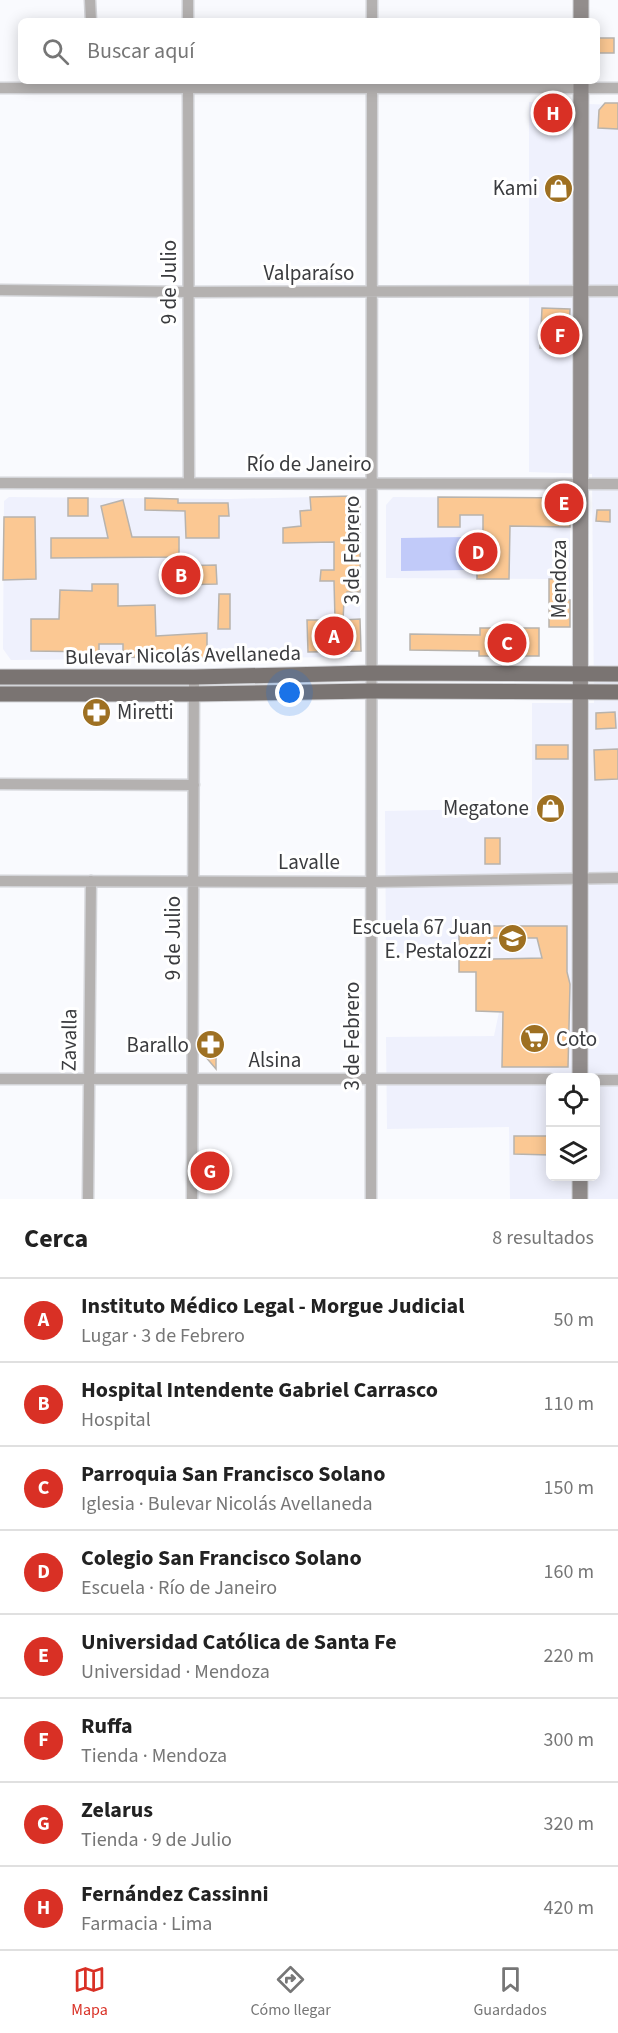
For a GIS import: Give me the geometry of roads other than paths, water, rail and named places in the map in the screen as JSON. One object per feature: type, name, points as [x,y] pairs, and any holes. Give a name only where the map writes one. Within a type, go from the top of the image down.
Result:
[{"type":"main road","points":[[581,0],[581,18]]},
{"type":"main road","name":"Mendoza","points":[[580,1073],[581,85]]},
{"type":"main road","name":"Bulevar Nicolás Avellaneda","points":[[0,677],[194,677],[370,673],[618,674]]},
{"type":"main road","name":"Bulevar Nicolás Avellaneda","points":[[0,694],[370,691],[618,692]]},
{"type":"main road","points":[[580,1181],[580,1199]]},
{"type":"street","points":[[90,0],[90,18]]},
{"type":"street","points":[[188,0],[188,18]]},
{"type":"street","points":[[372,0],[372,18]]},
{"type":"street","points":[[0,88],[91,85],[581,85],[618,88]]},
{"type":"street","name":"9 de Julio","points":[[188,85],[189,483]]},
{"type":"street","name":"3 de Febrero","points":[[371,1199],[372,85]]},
{"type":"street","name":"Valparaíso","points":[[0,290],[618,291]]},
{"type":"street","name":"Río de Janeiro","points":[[0,483],[618,484]]},
{"type":"street","name":"9 de Julio","points":[[192,1199],[194,677]]},
{"type":"street","points":[[0,783],[194,785]]},
{"type":"street","name":"Lavalle","points":[[0,881],[371,882],[618,878]]},
{"type":"street","name":"Zavalla","points":[[88,1199],[91,881]]},
{"type":"street","name":"Alsina","points":[[0,1079],[546,1080]]},
{"type":"street","points":[[600,1080],[618,1080]]},
{"type":"place","name":"Fernández Cassinni","points":[[553,113]]},
{"type":"place","name":"Kami","points":[[559,188]]},
{"type":"place","name":"Ruffa","points":[[560,335]]},
{"type":"place","name":"Universidad Católica de Santa Fe","points":[[564,503]]},
{"type":"place","name":"Colegio San Francisco Solano","points":[[478,552]]},
{"type":"place","name":"Hospital Intendente Gabriel Carrasco","points":[[181,575]]},
{"type":"place","name":"Instituto Médico Legal - Morgue Judicial","points":[[334,636]]},
{"type":"place","name":"Parroquia San Francisco Solano","points":[[507,643]]},
{"type":"place","name":"Miretti","points":[[96,712]]},
{"type":"place","name":"Megatone","points":[[550,808]]},
{"type":"place","name":"Escuela 67 Juan E. Pestalozzi","points":[[513,939]]},
{"type":"place","name":"Coto","points":[[535,1039]]},
{"type":"place","name":"Barallo","points":[[210,1045]]},
{"type":"place","name":"Zelarus","points":[[210,1171]]}]
